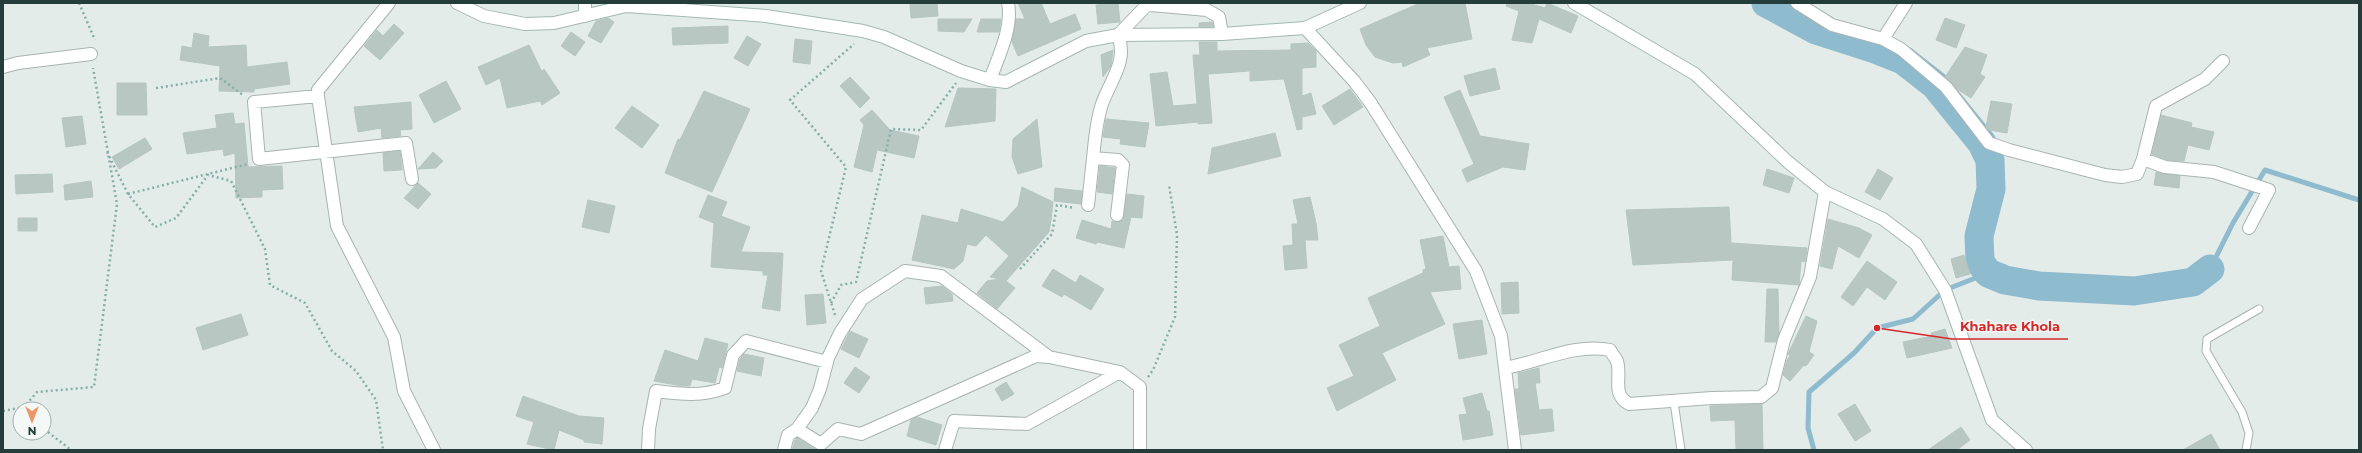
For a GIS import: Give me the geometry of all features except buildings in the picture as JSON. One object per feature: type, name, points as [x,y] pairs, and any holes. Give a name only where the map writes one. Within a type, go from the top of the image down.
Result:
[{"type":"street","points":[[389,3],[318,90],[318,96],[337,226],[394,337],[404,391],[434,450]]},
{"type":"street","points":[[457,3],[484,16],[525,24],[554,23],[626,6],[766,16],[863,31],[884,38],[961,72],[990,80],[1006,82],[1086,41],[1118,35],[1222,34],[1305,28],[1360,3]]},
{"type":"street","points":[[584,3],[585,16]]},
{"type":"street","points":[[990,80],[1003,44],[1010,11],[1008,3]]},
{"type":"street","points":[[1574,3],[1695,74],[1788,162],[1825,192],[1883,219],[1916,244],[1945,290],[1992,420],[2026,450]]},
{"type":"street","points":[[1797,3],[1832,25],[1883,39],[1921,64],[1946,87],[1989,143],[2074,168],[2122,177],[2136,174],[2143,159],[2156,106],[2205,79],[2223,61]]},
{"type":"street","points":[[1883,39],[1906,3]]},
{"type":"street","points":[[1118,35],[1146,6],[1151,5],[1208,10],[1219,17],[1222,34]]},
{"type":"street","points":[[1305,28],[1370,102],[1476,271],[1501,336],[1515,450]]},
{"type":"street","points":[[1088,205],[1096,125],[1102,104],[1122,54],[1118,35]]},
{"type":"street","points":[[3,67],[18,63],[91,54]]},
{"type":"street","points":[[318,96],[254,102],[259,159],[406,143],[412,179]]},
{"type":"street","points":[[1093,158],[1118,160],[1123,165],[1117,215]]},
{"type":"street","points":[[2143,159],[2165,167],[2214,172],[2269,190],[2249,228]]},
{"type":"street","points":[[1505,368],[1524,365],[1556,353],[1600,348],[1610,350],[1617,362],[1618,393],[1621,400],[1629,404],[1761,397],[1772,388],[1784,340],[1810,276],[1825,192]]},
{"type":"street","points":[[784,450],[788,434],[798,428],[812,408],[820,389],[827,362],[840,333],[862,298],[905,271],[941,276],[1049,357]]},
{"type":"street","points":[[648,450],[649,429],[656,391],[693,395],[709,394],[725,388],[733,355],[746,341],[827,362]]},
{"type":"street","points":[[798,428],[821,444],[838,429],[861,434],[1036,356],[1049,357],[1120,372],[1140,387],[1140,450]]},
{"type":"street","points":[[945,450],[954,421],[1027,424],[1120,372]]},
{"type":"lane","points":[[2246,450],[2249,433],[2242,412],[2206,351],[2207,339],[2258,309]]},
{"type":"lane","points":[[1674,402],[1681,450]]},
{"type":"path","points":[[30,401],[37,392],[94,387],[117,204],[91,54],[95,41],[79,3]]},
{"type":"path","points":[[840,333],[821,271],[846,167],[790,100],[858,40],[863,31]]},
{"type":"path","points":[[831,303],[841,286],[856,282],[891,129],[921,130],[954,88],[961,72]]},
{"type":"path","points":[[156,88],[220,78],[254,102]]},
{"type":"path","points":[[107,152],[128,194],[155,227],[176,218],[208,175],[231,181],[265,248],[270,285],[305,303],[332,351],[356,371],[376,400],[383,450]]},
{"type":"path","points":[[128,194],[259,159]]},
{"type":"path","points":[[1140,387],[1153,370],[1175,317],[1177,236],[1170,185]]},
{"type":"path","points":[[1020,269],[1052,234],[1057,205],[1080,209],[1088,205]]},
{"type":"path","points":[[52,436],[71,450]]},
{"type":"waterway","points":[[1766,3],[1816,30],[1875,49],[1903,60],[1935,85],[1982,143],[1990,160],[1991,189],[1979,236],[1980,262],[1988,273],[2005,280],[2039,286],[2134,291],[2193,282],[2210,269]]},
{"type":"waterway","points":[[2210,269],[2233,223],[2265,170],[2359,200]]},
{"type":"waterway","points":[[1814,450],[1808,428],[1809,392],[1854,353],[1877,328],[1913,319],[1945,290],[1988,273]]},
{"type":"place","name":"Khahare Khola","points":[[1877,328]]}]
